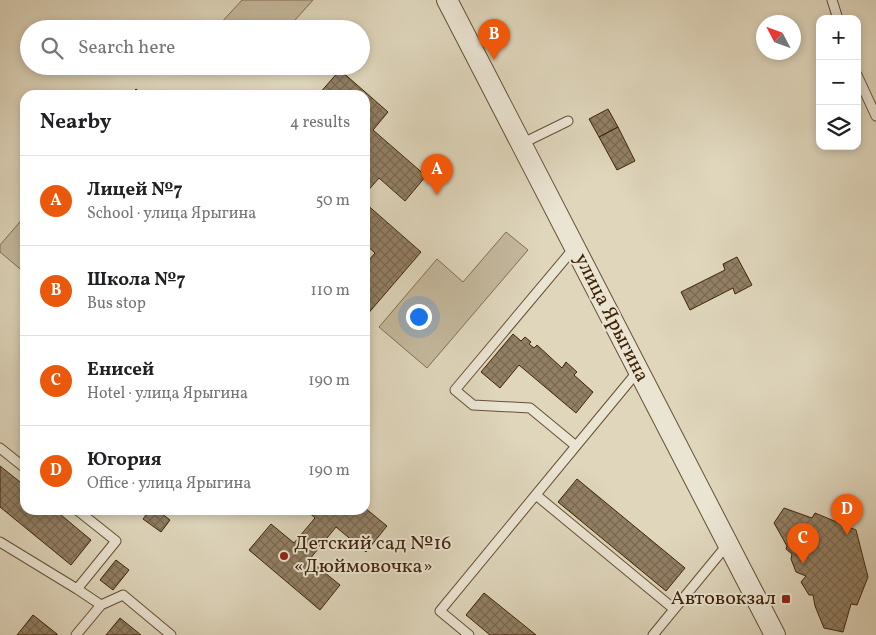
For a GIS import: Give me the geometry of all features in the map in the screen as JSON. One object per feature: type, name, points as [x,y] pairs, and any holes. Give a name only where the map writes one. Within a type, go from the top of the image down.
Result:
[{"type":"street","name":"улица Ярыгина","points":[[447,0],[774,635]]},
{"type":"lane","points":[[832,0],[837,15]]},
{"type":"lane","points":[[861,84],[876,116]]},
{"type":"lane","points":[[521,144],[568,121]]},
{"type":"lane","points":[[575,247],[455,390],[473,405],[530,408],[576,446]]},
{"type":"lane","points":[[468,635],[440,611],[638,371]]},
{"type":"lane","points":[[0,448],[20,464]]},
{"type":"lane","points":[[536,495],[674,609]]},
{"type":"lane","points":[[77,589],[116,541],[83,515]]},
{"type":"lane","points":[[0,542],[101,605]]},
{"type":"lane","points":[[653,635],[727,545]]},
{"type":"lane","points":[[76,635],[101,605],[123,595],[171,635]]},
{"type":"shaded area","points":[[242,0],[313,0],[295,20],[224,20]]},
{"type":"shaded area","points":[[20,222],[20,269],[0,252],[0,245]]},
{"type":"shaded area","points":[[506,232],[528,250],[427,368],[379,327],[437,259],[463,282]]},
{"type":"building","points":[[336,75],[346,75],[363,90],[322,90]]},
{"type":"building","points":[[370,96],[388,112],[373,130],[426,176],[405,201],[379,178],[370,188]]},
{"type":"building","points":[[608,109],[618,127],[599,137],[589,119]]},
{"type":"building","points":[[618,127],[635,161],[617,170],[599,137]]},
{"type":"building","points":[[370,207],[421,252],[370,311],[370,259],[375,253],[370,248]]},
{"type":"building","points":[[737,257],[752,285],[735,294],[733,288],[690,310],[681,292],[725,270],[723,264]]},
{"type":"building","points":[[513,334],[521,341],[525,337],[534,348],[537,345],[562,368],[566,362],[577,372],[574,375],[593,392],[576,413],[519,365],[500,388],[481,372]]},
{"type":"building","points":[[0,466],[20,482],[20,515],[61,515],[91,540],[71,565],[0,507]]},
{"type":"building","points":[[577,479],[685,568],[666,591],[558,502]]},
{"type":"building","points":[[784,508],[812,518],[815,513],[856,530],[868,577],[857,605],[851,604],[843,632],[824,628],[815,606],[813,595],[809,595],[801,582],[806,576],[796,572],[791,559],[792,554],[786,549],[787,546],[774,523]]},
{"type":"building","name":"Детский сад №16 «Дюймовочка»","points":[[370,512],[387,526],[366,552],[336,527],[309,560],[340,585],[320,610],[249,550],[271,524],[294,543],[315,518],[312,515],[370,515]]},
{"type":"building","points":[[146,515],[164,515],[170,520],[161,532],[143,519]]},
{"type":"building","points":[[116,560],[129,570],[113,590],[100,580]]},
{"type":"building","points":[[484,593],[536,635],[490,635],[466,615]]},
{"type":"building","points":[[33,615],[57,634],[57,635],[17,635]]},
{"type":"building","points":[[120,618],[141,635],[106,635]]},
{"type":"place","name":"Школа №7","points":[[494,60]]},
{"type":"place","name":"Лицей №7","points":[[437,195]]},
{"type":"place","name":"Югория","points":[[847,535]]},
{"type":"place","name":"Детский сад №16 «Дюймовочка»","points":[[284,556]]},
{"type":"place","name":"Енисей","points":[[803,564]]},
{"type":"place","name":"Автовокзал","points":[[786,599]]}]
